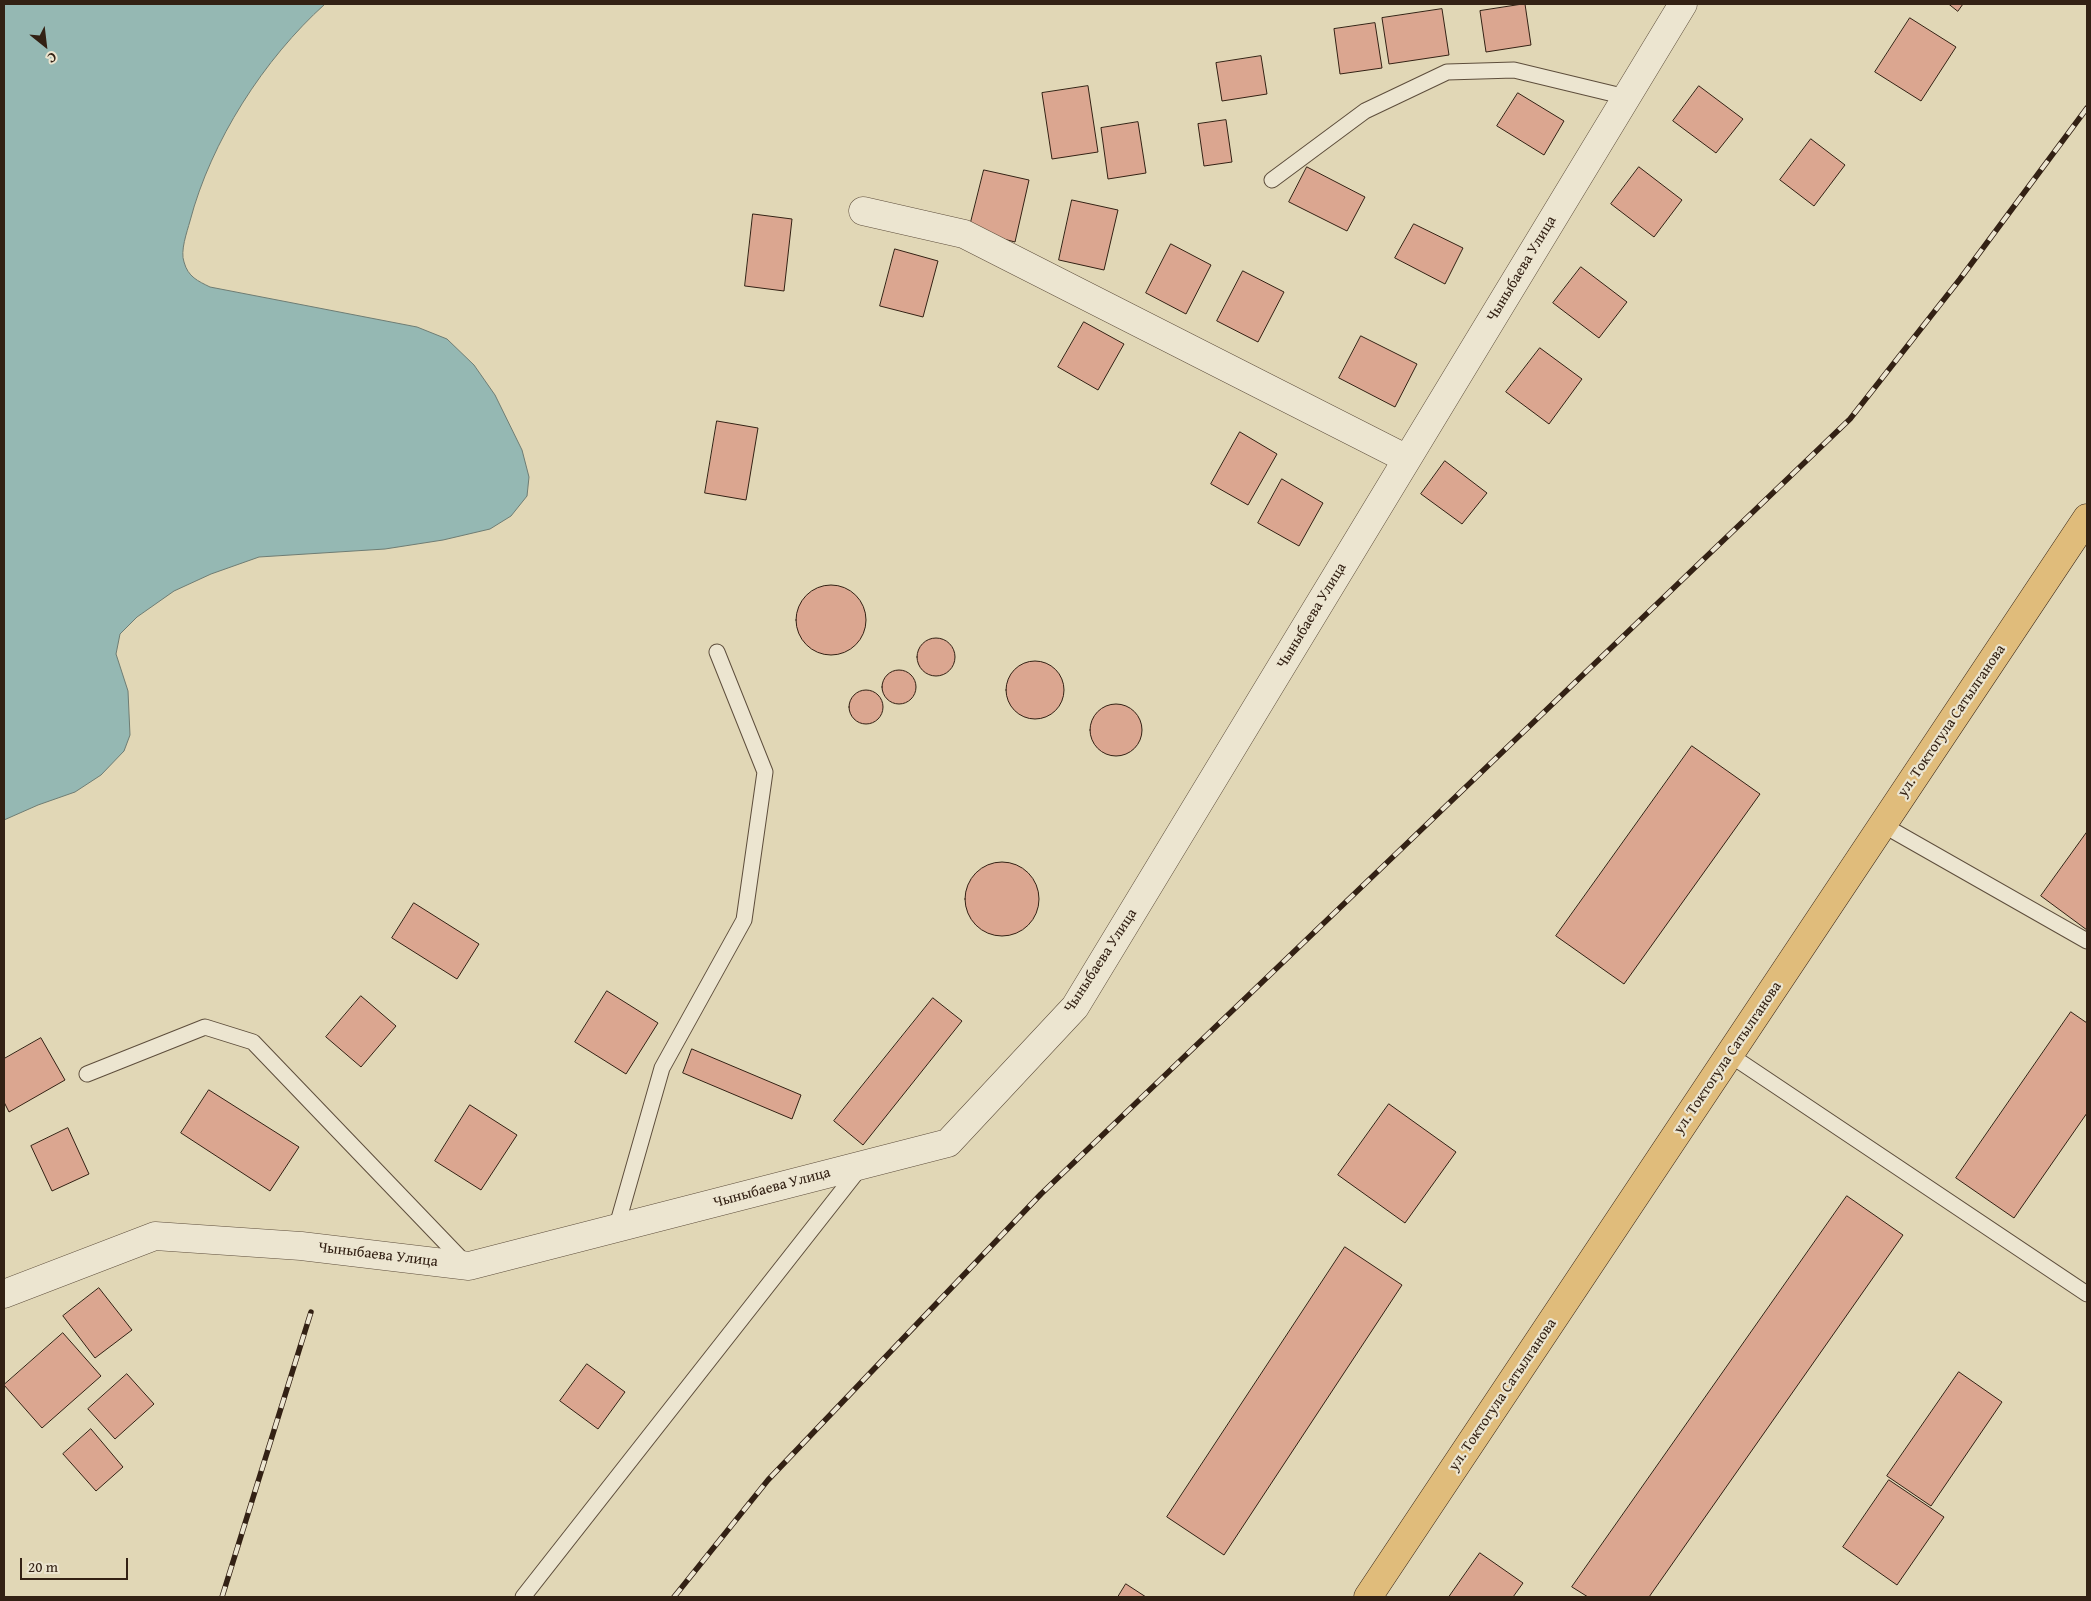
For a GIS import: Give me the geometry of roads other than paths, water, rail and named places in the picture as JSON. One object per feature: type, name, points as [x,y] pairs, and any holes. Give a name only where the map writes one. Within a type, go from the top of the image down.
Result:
[{"type":"main road","name":"ул. Токтогула Сатылганова","points":[[1368,1597],[2087,518]]},
{"type":"street","name":"Чыныбаева Улица","points":[[4,1294],[156,1236],[301,1246],[469,1266],[948,1143],[1075,1007],[1683,4]]},
{"type":"street","points":[[863,211],[964,234],[1408,458]]},
{"type":"lane","points":[[1272,180],[1365,111],[1447,72],[1514,70],[1626,97]]},
{"type":"lane","points":[[616,1229],[662,1068],[744,920],[765,772],[717,652]]},
{"type":"lane","points":[[1883,825],[2087,941]]},
{"type":"lane","points":[[87,1074],[206,1027],[253,1042],[469,1266]]},
{"type":"lane","points":[[1730,1055],[2087,1294]]},
{"type":"lane","points":[[523,1597],[863,1164]]},
{"type":"water","points":[[4,4],[325,4],[281,50],[242,103],[226,132],[211,161],[190,221],[183,252],[186,267],[194,278],[210,287],[417,327],[447,339],[474,365],[495,395],[522,450],[529,477],[527,496],[511,516],[490,529],[443,540],[385,549],[259,557],[211,574],[174,591],[137,617],[120,634],[116,654],[128,691],[130,735],[124,751],[101,775],[75,792],[4,820]]},
{"type":"railway","points":[[674,1597],[768,1480],[1041,1194],[1850,419],[1960,279],[2087,108]]},
{"type":"railway","points":[[222,1597],[311,1312]]}]
